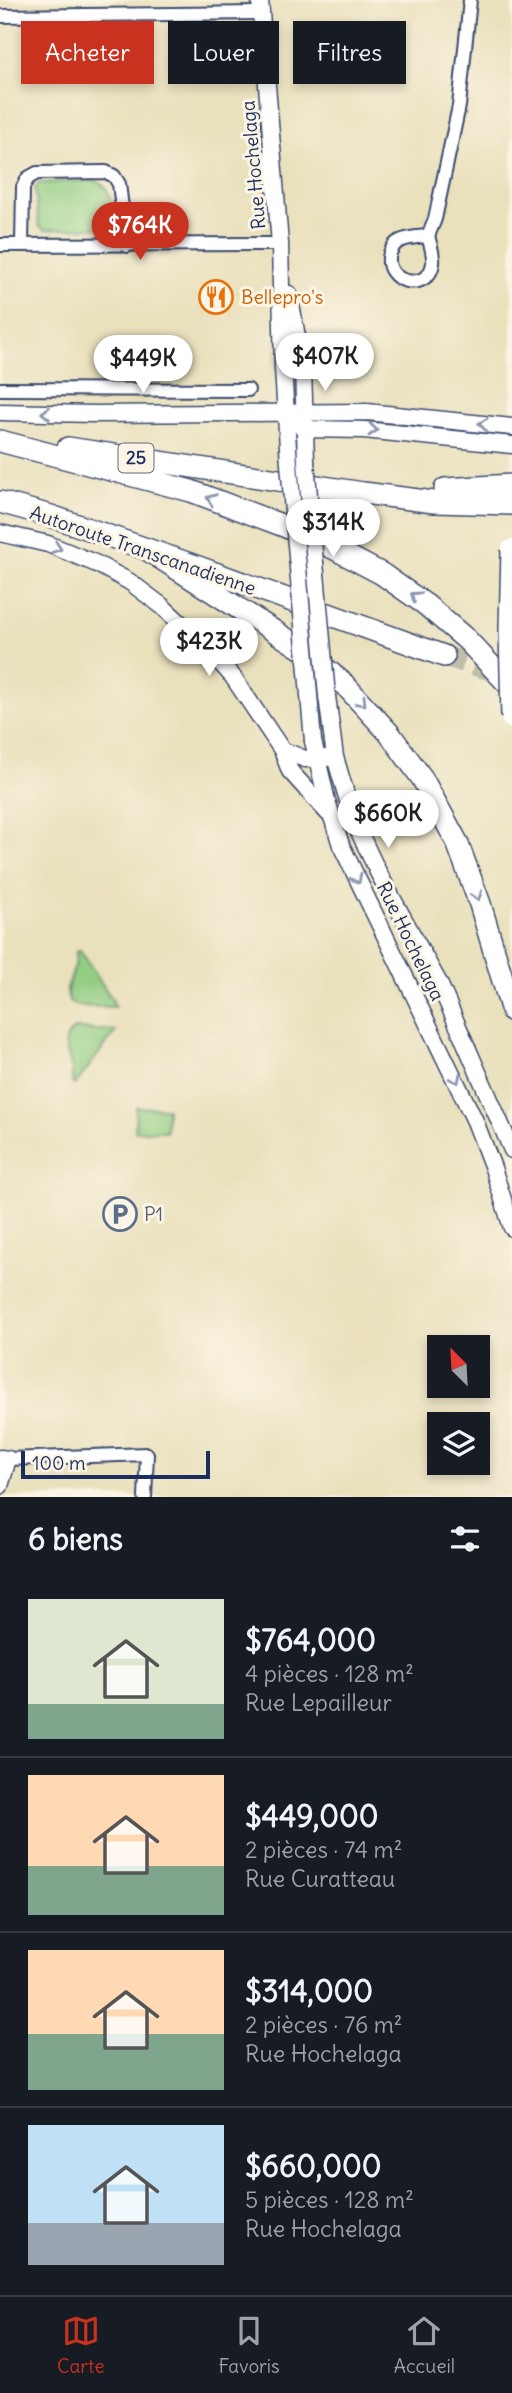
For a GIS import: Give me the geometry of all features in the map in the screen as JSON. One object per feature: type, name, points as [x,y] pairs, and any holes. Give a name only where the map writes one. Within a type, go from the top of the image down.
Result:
[{"type":"highway","name":"25","points":[[0,440],[116,454],[434,502],[512,504]]},
{"type":"highway","points":[[0,440],[191,491],[331,547],[382,574],[426,604],[467,640],[512,688]]},
{"type":"highway","points":[[272,479],[432,489],[512,485]]},
{"type":"highway","name":"Autoroute Transcanadienne","points":[[0,502],[51,516],[444,656]]},
{"type":"highway","points":[[146,549],[302,649],[344,684],[389,733],[422,778],[457,842],[480,904],[512,1010]]},
{"type":"highway","points":[[512,550],[512,718]]},
{"type":"main road","name":"Rue Hochelaga","points":[[261,7],[280,244],[285,411],[313,741],[331,816],[351,866],[475,1121],[512,1228]]},
{"type":"main road","name":"Rue Hochelaga","points":[[280,244],[303,368],[306,463],[331,739],[335,757],[347,802],[361,838],[439,983],[512,1150]]},
{"type":"main road","points":[[285,411],[304,429],[364,430],[512,445]]},
{"type":"main road","points":[[0,412],[367,412],[512,428]]},
{"type":"main road","points":[[0,533],[48,544],[111,570],[188,629],[225,668],[250,700],[282,750],[294,777],[331,816]]},
{"type":"main road","points":[[282,750],[301,758],[335,757]]},
{"type":"main road","points":[[0,1486],[4,1458]]},
{"type":"street","points":[[428,236],[435,219],[459,106],[470,0]]},
{"type":"street","points":[[0,16],[261,7]]},
{"type":"street","points":[[22,245],[23,187],[28,178],[37,173],[106,172],[114,176],[119,184],[127,246]]},
{"type":"street","points":[[0,245],[280,244]]},
{"type":"street","points":[[0,389],[248,390]]},
{"type":"street","points":[[4,1458],[146,1454],[145,1497]]},
{"type":"green space","points":[[95,180],[101,183],[109,194],[112,215],[109,227],[44,230],[39,226],[35,188],[39,183]]},
{"type":"green space","points":[[80,950],[115,1007],[78,1006],[70,1003],[67,990],[75,965],[76,951]]},
{"type":"green space","points":[[74,1029],[116,1031],[75,1085],[72,1083],[66,1042],[69,1033]]},
{"type":"green space","points":[[136,1107],[167,1108],[166,1131],[135,1131]]},
{"type":"tunnel","points":[[444,656],[506,675]]},
{"type":"place","name":"Bellepro's","points":[[216,297]]},
{"type":"place","name":"P1","points":[[120,1214]]}]
